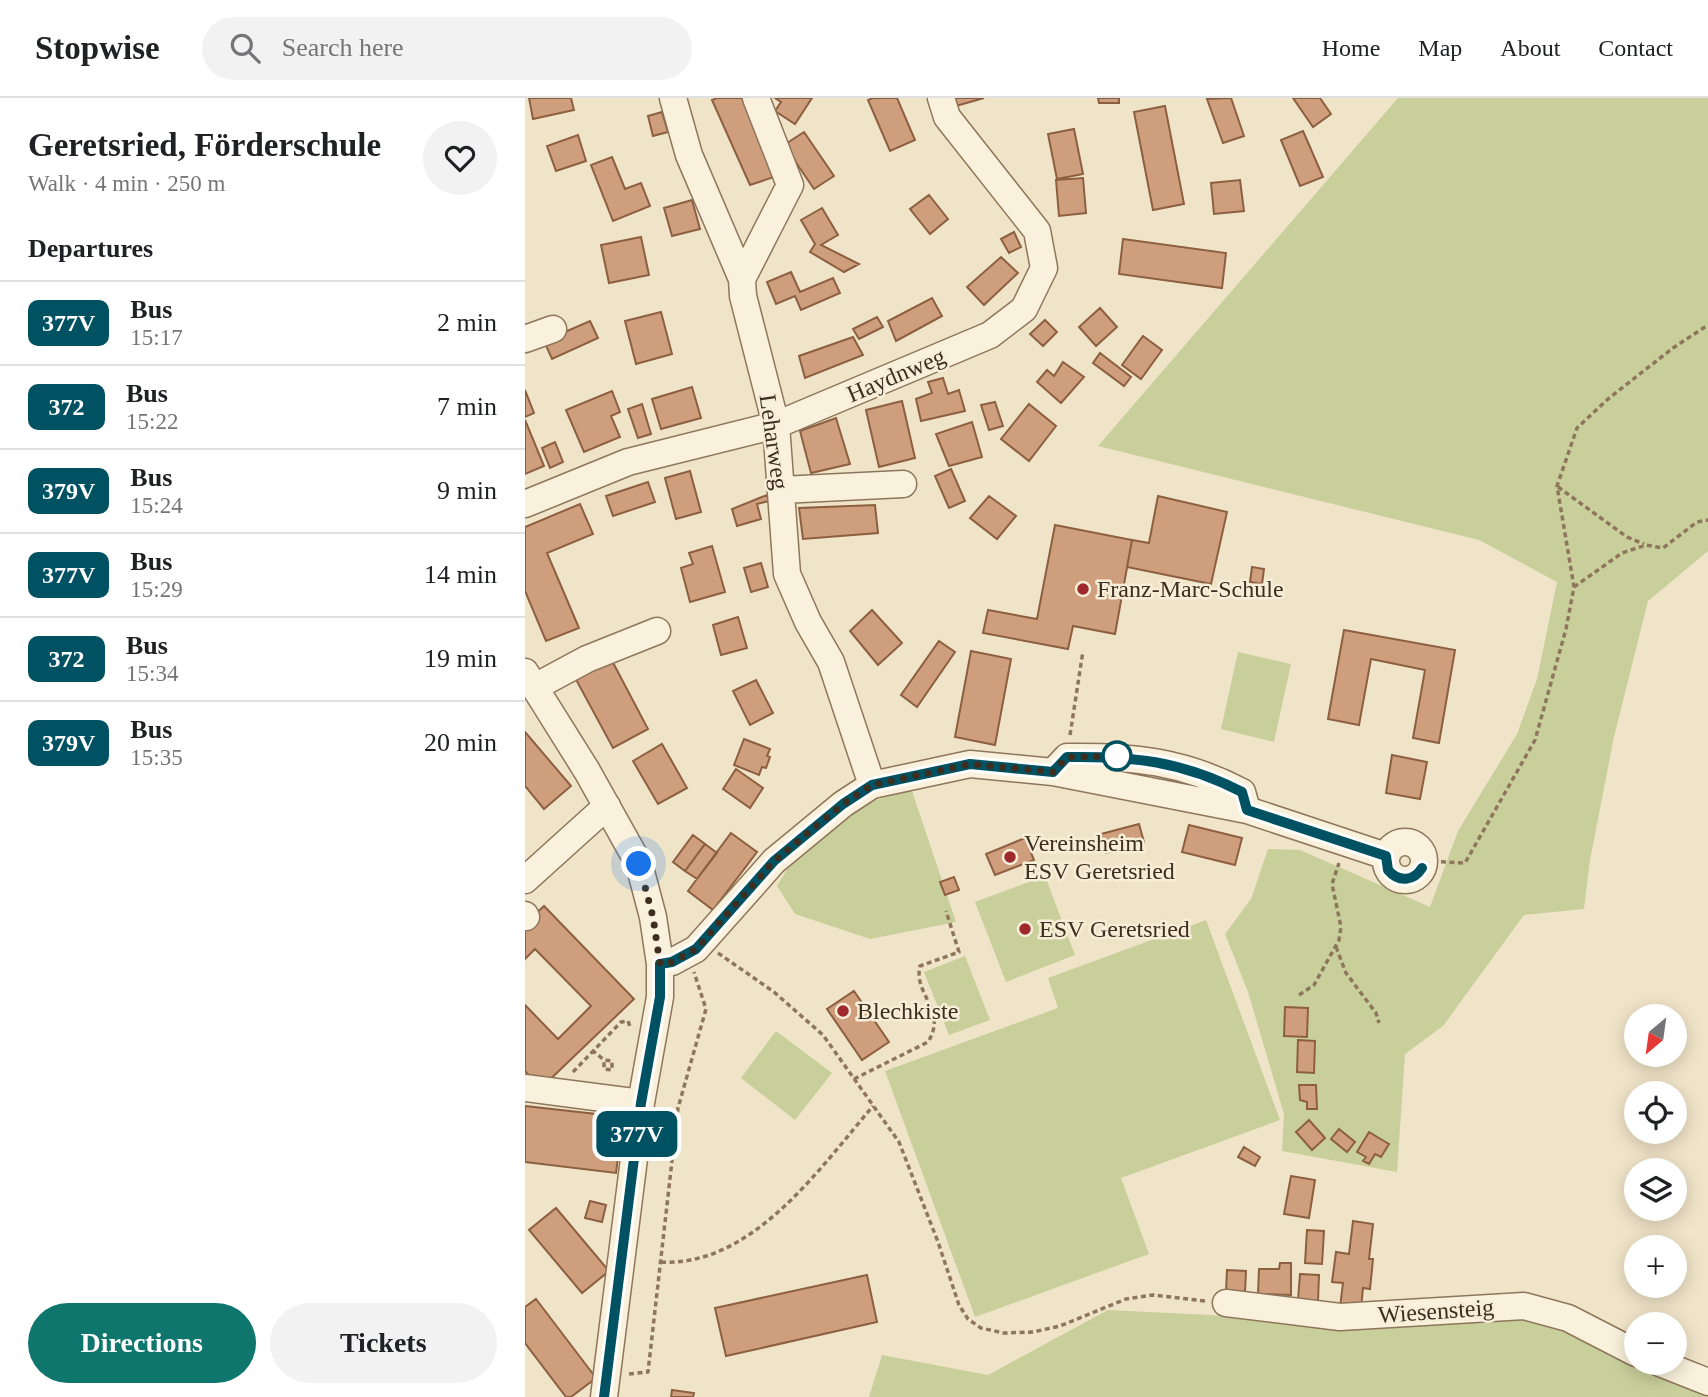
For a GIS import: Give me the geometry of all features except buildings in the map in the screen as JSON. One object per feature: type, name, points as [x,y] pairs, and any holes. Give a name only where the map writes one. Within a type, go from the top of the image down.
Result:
[{"type":"street","name":"Leharweg","points":[[673,98],[689,155],[742,279],[743,296],[776,425],[787,574],[808,622],[831,662],[872,785]]},
{"type":"street","points":[[742,279],[790,185],[755,98]]},
{"type":"street","name":"Haydnweg","points":[[525,504],[628,462],[776,425],[990,335],[1024,309],[1044,268],[1037,231],[947,117],[940,98]]},
{"type":"street","points":[[525,339],[553,329]]},
{"type":"street","points":[[781,490],[903,484]]},
{"type":"street","points":[[605,1387],[641,1103],[660,997],[660,964],[653,917],[639,864],[528,677],[587,659],[657,631]]},
{"type":"street","points":[[660,964],[672,962],[695,948],[774,861],[843,804],[872,785],[970,764],[1060,765],[1247,810],[1386,856],[1396,844],[1406,842],[1418,847],[1424,861]]},
{"type":"street","points":[[525,880],[607,806]]},
{"type":"street","points":[[525,1088],[570,1081],[641,1103]]},
{"type":"street","name":"Wiesensteig","points":[[1226,1303],[1341,1317],[1524,1306],[1568,1318],[1624,1347]]},
{"type":"street","points":[[1687,1374],[1708,1382]]},
{"type":"path","points":[[1424,861],[1465,863],[1535,740],[1566,629],[1574,587],[1556,486],[1577,428],[1608,399],[1672,348],[1708,325]]},
{"type":"path","points":[[1556,486],[1627,537],[1646,545],[1663,548],[1697,522],[1708,520]]},
{"type":"path","points":[[1574,587],[1622,553],[1646,545]]},
{"type":"path","points":[[1060,765],[1083,651]]},
{"type":"path","points":[[1299,995],[1314,985],[1336,946],[1341,926],[1332,884],[1348,844]]},
{"type":"path","points":[[854,1079],[927,1042],[933,1034],[936,1018],[918,976],[920,965],[959,951],[946,911]]},
{"type":"path","points":[[1336,946],[1346,973],[1375,1013],[1379,1023]]},
{"type":"path","points":[[695,948],[774,992],[823,1035],[899,1142],[959,1305],[968,1319],[981,1328],[1004,1333],[1033,1332],[1060,1326],[1126,1299],[1153,1295],[1226,1303]]},
{"type":"path","points":[[605,1387],[648,1372],[678,1108],[706,1009],[695,948]]},
{"type":"path","points":[[570,1081],[592,1050],[621,1022],[628,1021],[631,1026],[630,1039]]},
{"type":"path","points":[[592,1050],[604,1060]]},
{"type":"path","points":[[661,1262],[678,1263],[714,1254],[764,1226],[820,1168],[873,1106]]},
{"type":"green space","points":[[1398,98],[1708,98],[1708,551],[1648,601],[1614,737],[1590,860],[1584,909],[1524,915],[1443,1026],[1405,1054],[1397,1172],[1282,1151],[1284,1114],[1248,992],[1225,934],[1251,899],[1268,849],[1300,850],[1430,907],[1458,831],[1517,734],[1537,679],[1557,582],[1479,540],[1098,446]]},
{"type":"green space","points":[[1238,652],[1291,664],[1274,742],[1221,729]]},
{"type":"green space","points":[[911,788],[956,922],[870,939],[795,914],[777,886],[792,861],[868,803]]},
{"type":"green space","name":"ESV Geretsried","points":[[1045,876],[1075,955],[1006,982],[975,902]]},
{"type":"green space","points":[[1206,920],[1280,1120],[1121,1178],[1149,1254],[975,1317],[885,1071],[1058,1008],[1048,978]]},
{"type":"green space","points":[[965,956],[990,1020],[949,1035],[924,972]]},
{"type":"green space","points":[[776,1031],[832,1073],[795,1120],[741,1078]]},
{"type":"green space","points":[[1108,1310],[1378,1323],[1523,1312],[1624,1358],[1624,1375],[1661,1375],[1708,1393],[1708,1397],[869,1397],[882,1355],[988,1375]]},
{"type":"bus line","name":"377V","points":[[604,1397],[641,1103],[660,997],[660,964],[672,962],[696,949],[774,861],[843,804],[872,785],[970,764],[1053,772],[1067,757],[1117,756],[1180,766],[1215,778],[1242,792],[1247,810],[1386,856],[1388,870],[1398,878],[1414,877],[1422,868]]},
{"type":"place","name":"Franz-Marc-Schule","points":[[1083,589]]},
{"type":"place","name":"Vereinsheim ESV Geretsried","points":[[1010,857]]},
{"type":"place","name":"ESV Geretsried","points":[[1025,929]]},
{"type":"place","name":"Blechkiste","points":[[843,1011]]},
{"type":"route","points":[[639,864],[653,917],[660,964],[672,962],[696,949],[774,861],[843,804],[872,785],[970,764],[1053,772],[1067,757],[1117,756]]}]
